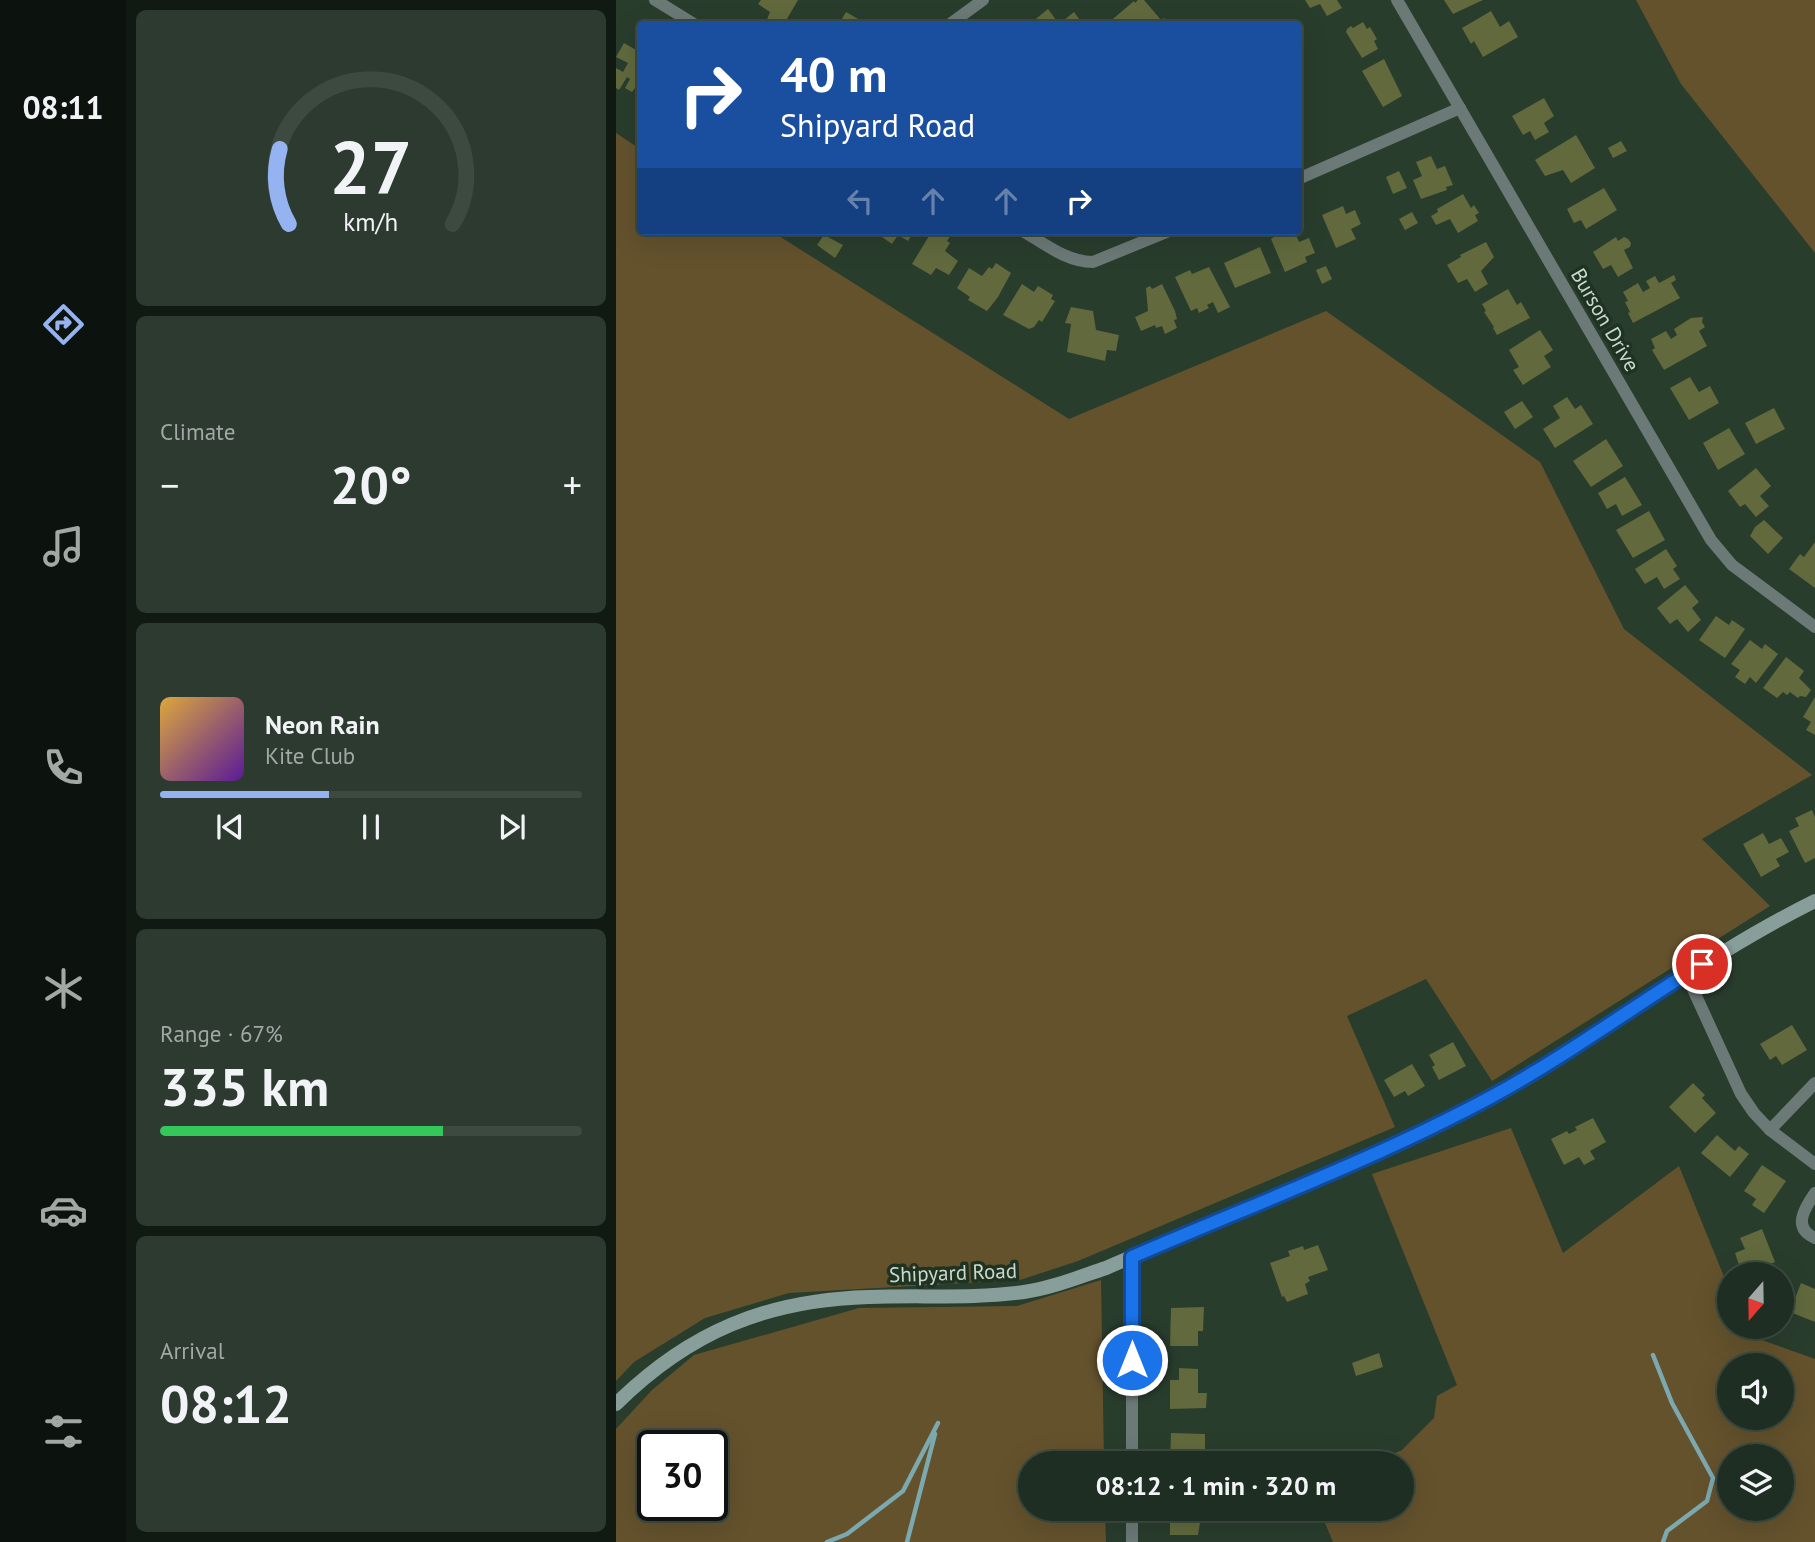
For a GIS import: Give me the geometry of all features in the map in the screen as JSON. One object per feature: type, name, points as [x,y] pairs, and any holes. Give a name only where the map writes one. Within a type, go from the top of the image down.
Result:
[{"type":"street","points":[[655,0],[689,21]]},
{"type":"street","points":[[954,21],[983,0]]},
{"type":"street","name":"Burson Drive","points":[[1397,0],[1711,541],[1732,565],[1815,627]]},
{"type":"street","points":[[1302,177],[1460,108]]},
{"type":"street","points":[[1030,235],[1082,262],[1108,257],[1160,235]]},
{"type":"street","name":"Shipyard Road","points":[[616,1404],[667,1358],[697,1339],[753,1317],[790,1307],[866,1297],[1025,1292],[1062,1283],[1132,1257],[1292,1190],[1437,1125],[1532,1074],[1735,943],[1815,901]]},
{"type":"street","points":[[1686,974],[1741,1094],[1770,1130],[1815,1164]]},
{"type":"street","points":[[1770,1130],[1815,1083]]},
{"type":"street","points":[[1815,1193],[1803,1213],[1801,1222],[1807,1235],[1815,1238]]},
{"type":"street","points":[[1132,1257],[1132,1451]]},
{"type":"street","points":[[1132,1521],[1132,1542]]},
{"type":"shaded area","points":[[1636,0],[1815,0],[1815,253],[1681,84]]},
{"type":"shaded area","points":[[616,133],[637,147],[637,235],[777,235],[1069,419],[1326,311],[1540,462],[1624,629],[1812,775],[1702,839],[1770,906],[1492,1081],[1426,979],[1347,1016],[1395,1127],[1078,1261],[1020,1280],[789,1293],[705,1318],[634,1362],[616,1381]]},
{"type":"shaded area","points":[[1511,1128],[1563,1253],[1679,1166],[1718,1262],[1717,1339],[1759,1339],[1815,1359],[1815,1542],[1333,1542],[1324,1521],[1414,1521],[1414,1451],[1400,1451],[1434,1418],[1437,1396],[1457,1385],[1372,1174]]},
{"type":"shaded area","points":[[1101,1280],[1104,1451],[1018,1451],[1018,1521],[1105,1521],[1106,1542],[616,1542],[616,1429],[652,1390],[694,1355],[859,1308],[1017,1306]]},
{"type":"building","points":[[761,0],[798,0],[786,21],[766,21],[770,12],[758,4]]},
{"type":"building","points":[[1144,0],[1161,20],[1164,18],[1167,21],[1111,21],[1134,1]]},
{"type":"building","points":[[1305,0],[1337,0],[1342,8],[1327,16],[1320,4],[1310,8]]},
{"type":"building","points":[[1444,0],[1483,0],[1453,14]]},
{"type":"building","points":[[1048,9],[1057,21],[1033,21]]},
{"type":"building","points":[[1491,11],[1500,27],[1509,21],[1518,37],[1483,57],[1462,28]]},
{"type":"building","points":[[846,12],[860,20],[859,21],[841,21]]},
{"type":"building","points":[[1074,12],[1081,21],[1063,21]]},
{"type":"building","points":[[1363,22],[1367,29],[1370,27],[1377,39],[1374,41],[1378,49],[1362,58],[1346,32],[1351,26],[1353,28]]},
{"type":"building","points":[[624,43],[637,48],[637,85],[632,92],[625,88],[630,79],[627,77],[619,90],[616,88],[616,68],[623,72],[628,63],[616,57]]},
{"type":"building","points":[[1384,59],[1402,96],[1383,107],[1362,71]]},
{"type":"building","points":[[1544,98],[1554,116],[1544,123],[1549,132],[1535,140],[1530,131],[1523,135],[1512,116]]},
{"type":"building","points":[[1576,135],[1595,168],[1571,183],[1563,170],[1545,176],[1535,160]]},
{"type":"building","points":[[1621,141],[1627,151],[1613,158],[1608,148]]},
{"type":"building","points":[[1431,156],[1437,169],[1445,166],[1453,185],[1446,187],[1447,190],[1421,199],[1413,180],[1422,176],[1416,162]]},
{"type":"building","points":[[1399,171],[1407,188],[1393,194],[1386,177]]},
{"type":"building","points":[[1604,188],[1617,210],[1586,229],[1581,220],[1574,223],[1567,209]]},
{"type":"building","points":[[1463,194],[1471,208],[1474,205],[1479,213],[1475,215],[1478,221],[1458,233],[1450,219],[1436,225],[1431,216],[1438,212],[1437,209]]},
{"type":"building","points":[[1343,206],[1346,214],[1355,210],[1361,224],[1351,229],[1356,239],[1336,248],[1322,215]]},
{"type":"building","points":[[1412,212],[1418,223],[1405,230],[1399,219]]},
{"type":"building","points":[[824,235],[843,245],[835,258],[817,245]]},
{"type":"building","points":[[884,235],[898,235],[892,244],[882,237]]},
{"type":"building","points":[[898,235],[912,235],[908,241]]},
{"type":"building","points":[[930,235],[951,235],[945,251],[958,261],[949,275],[936,268],[931,275],[912,264]]},
{"type":"building","points":[[1276,235],[1296,235],[1299,242],[1309,238],[1315,253],[1305,257],[1307,262],[1285,272],[1271,239]]},
{"type":"building","points":[[1616,237],[1618,241],[1624,237],[1631,243],[1630,247],[1624,250],[1633,268],[1618,277],[1611,265],[1603,269],[1593,252]]},
{"type":"building","points":[[1486,242],[1494,257],[1481,271],[1488,284],[1475,292],[1467,279],[1458,283],[1447,265]]},
{"type":"building","points":[[1260,247],[1271,273],[1235,288],[1224,263]]},
{"type":"building","points":[[996,263],[1011,273],[987,311],[968,300],[970,297],[957,288],[969,268],[982,276]]},
{"type":"building","points":[[1326,266],[1332,279],[1322,284],[1316,270]]},
{"type":"building","points":[[1209,267],[1230,307],[1218,313],[1213,302],[1207,305],[1209,308],[1199,313],[1197,308],[1191,311],[1175,277],[1190,270],[1192,274]]},
{"type":"building","points":[[1674,275],[1676,280],[1671,283],[1680,298],[1633,323],[1623,292],[1638,283],[1643,292],[1650,288],[1646,281],[1655,276],[1659,283]]},
{"type":"building","points":[[1022,284],[1034,292],[1038,286],[1053,295],[1051,299],[1055,301],[1042,322],[1039,320],[1029,329],[1003,315]]},
{"type":"building","points":[[1162,284],[1175,311],[1177,328],[1165,334],[1162,326],[1156,328],[1155,325],[1141,331],[1135,317],[1148,311],[1146,288],[1150,286],[1152,289]]},
{"type":"building","points":[[1508,289],[1517,305],[1521,302],[1530,318],[1497,335],[1482,304]]},
{"type":"building","points":[[1071,307],[1093,311],[1096,330],[1119,335],[1116,351],[1107,350],[1105,361],[1067,352],[1071,324],[1065,323]]},
{"type":"building","points":[[1703,317],[1705,327],[1699,331],[1707,346],[1664,370],[1652,350],[1655,348],[1651,339],[1666,331],[1671,339],[1677,335],[1674,329],[1691,318]]},
{"type":"building","points":[[1540,330],[1553,350],[1544,356],[1551,367],[1523,385],[1513,370],[1519,367],[1509,350]]},
{"type":"building","points":[[1690,377],[1699,392],[1710,386],[1719,403],[1689,420],[1670,388]]},
{"type":"building","points":[[1567,397],[1575,409],[1581,405],[1593,424],[1555,448],[1543,429],[1560,418],[1553,406]]},
{"type":"building","points":[[1522,401],[1533,417],[1515,429],[1504,412]]},
{"type":"building","points":[[1774,408],[1785,429],[1756,444],[1745,423]]},
{"type":"building","points":[[1729,428],[1745,454],[1718,470],[1703,443]]},
{"type":"building","points":[[1606,439],[1623,466],[1591,487],[1573,461]]},
{"type":"building","points":[[1756,468],[1771,486],[1760,496],[1769,506],[1756,517],[1745,504],[1740,507],[1728,491]]},
{"type":"building","points":[[1625,477],[1642,505],[1622,516],[1616,504],[1607,509],[1598,493]]},
{"type":"building","points":[[1649,511],[1665,540],[1633,558],[1616,530]]},
{"type":"building","points":[[1764,520],[1783,538],[1768,554],[1750,536],[1755,527]]},
{"type":"building","points":[[1815,542],[1815,588],[1789,569],[1800,554],[1804,557]]},
{"type":"building","points":[[1666,549],[1677,566],[1673,569],[1680,579],[1664,589],[1657,577],[1645,584],[1635,569]]},
{"type":"building","points":[[1685,585],[1699,602],[1692,608],[1701,620],[1688,632],[1677,619],[1670,624],[1657,608]]},
{"type":"building","points":[[1716,616],[1729,625],[1732,620],[1745,629],[1725,658],[1699,640]]},
{"type":"building","points":[[1750,640],[1762,649],[1765,644],[1778,654],[1756,683],[1750,677],[1745,684],[1735,677],[1740,670],[1731,664]]},
{"type":"building","points":[[1786,657],[1804,671],[1799,678],[1811,690],[1806,697],[1798,698],[1790,692],[1787,695],[1783,692],[1777,698],[1763,688]]},
{"type":"building","points":[[1815,697],[1815,735],[1806,730],[1811,722],[1803,717]]},
{"type":"building","points":[[1812,810],[1815,817],[1815,858],[1805,863],[1789,831],[1799,826],[1795,818]]},
{"type":"building","points":[[1763,833],[1769,844],[1781,838],[1789,852],[1776,859],[1780,866],[1761,877],[1743,844]]},
{"type":"building","points":[[1792,1025],[1807,1050],[1782,1065],[1776,1056],[1770,1060],[1760,1044]]},
{"type":"building","points":[[1453,1042],[1466,1066],[1439,1080],[1429,1055]]},
{"type":"building","points":[[1412,1064],[1425,1086],[1408,1096],[1405,1091],[1394,1097],[1384,1080]]},
{"type":"building","points":[[1693,1083],[1705,1095],[1702,1098],[1716,1113],[1695,1133],[1669,1107]]},
{"type":"building","points":[[1593,1118],[1606,1142],[1590,1151],[1595,1159],[1584,1165],[1579,1157],[1564,1165],[1551,1139],[1567,1131],[1569,1134],[1577,1130],[1575,1127]]},
{"type":"building","points":[[1717,1135],[1735,1151],[1739,1146],[1749,1154],[1730,1177],[1701,1153]]},
{"type":"building","points":[[1762,1165],[1786,1181],[1764,1213],[1752,1205],[1756,1199],[1744,1191]]},
{"type":"building","points":[[1762,1229],[1775,1262],[1738,1262],[1735,1253],[1745,1249],[1740,1238]]},
{"type":"building","points":[[1318,1245],[1328,1270],[1308,1277],[1310,1281],[1305,1284],[1308,1294],[1287,1302],[1284,1296],[1282,1297],[1270,1263],[1290,1256],[1288,1251],[1303,1246],[1304,1250]]},
{"type":"building","points":[[1801,1283],[1815,1289],[1815,1322],[1794,1314],[1794,1301]]},
{"type":"building","points":[[1204,1307],[1203,1331],[1198,1331],[1198,1346],[1170,1346],[1171,1308]]},
{"type":"building","points":[[1379,1353],[1383,1367],[1356,1376],[1352,1363]]},
{"type":"building","points":[[1179,1368],[1198,1369],[1198,1393],[1207,1393],[1206,1408],[1170,1409],[1170,1380],[1179,1380]]},
{"type":"building","points":[[1171,1433],[1205,1434],[1205,1451],[1170,1451]]},
{"type":"building","points":[[1170,1521],[1200,1521],[1198,1535],[1170,1535]]},
{"type":"waterway","points":[[1653,1355],[1672,1403],[1713,1478],[1707,1501],[1667,1531],[1663,1542]]},
{"type":"waterway","points":[[827,1542],[847,1534],[903,1491],[938,1423]]},
{"type":"waterway","points":[[907,1542],[935,1434]]},
{"type":"route","points":[[1132,1360],[1132,1257],[1427,1130],[1532,1074],[1702,964]]}]
